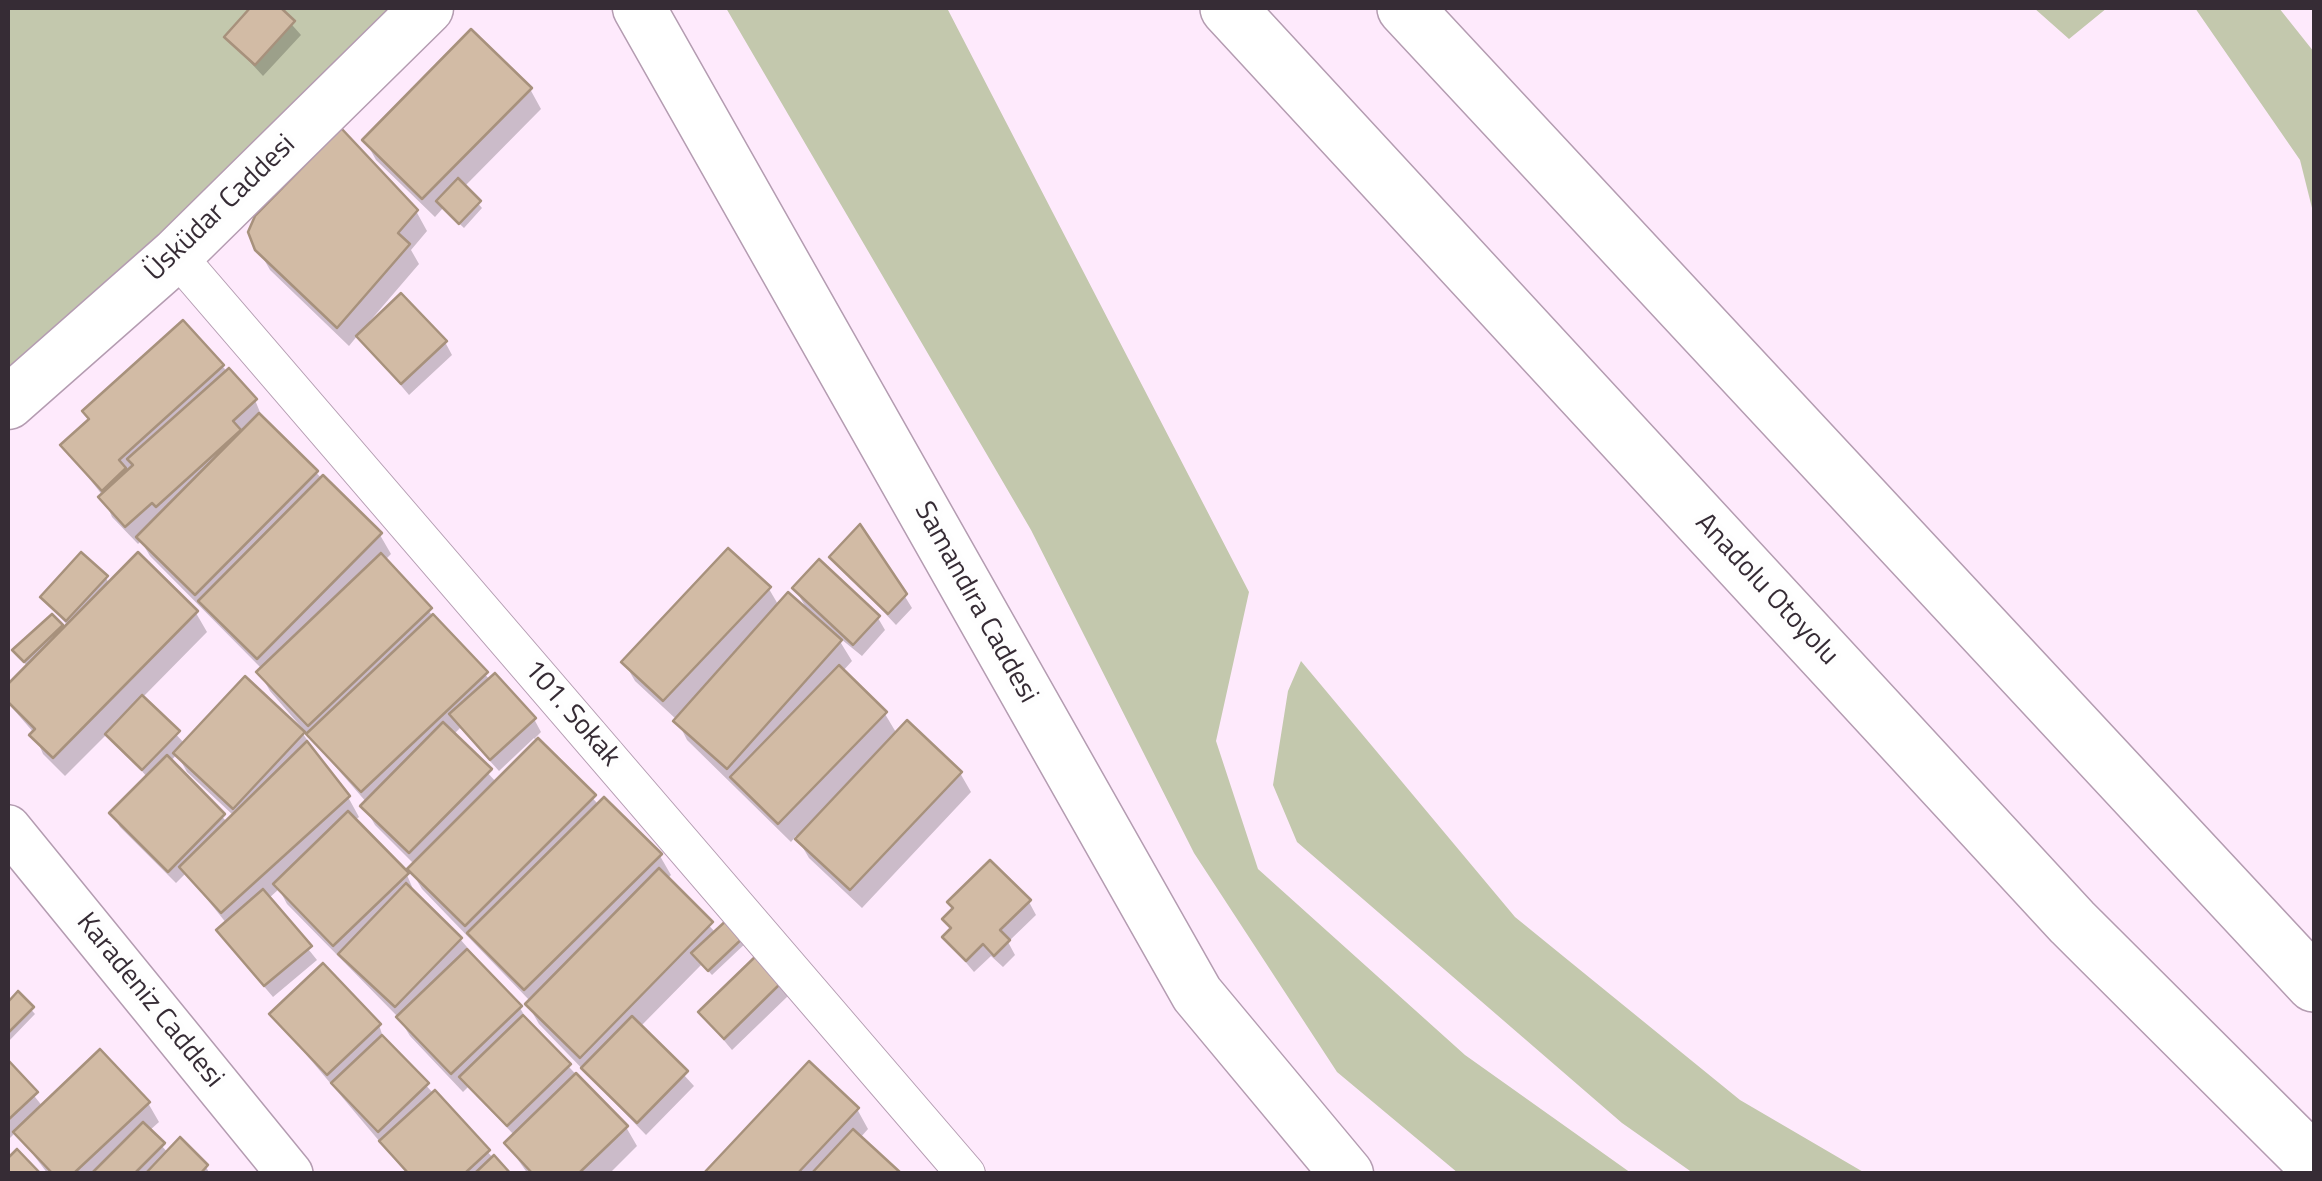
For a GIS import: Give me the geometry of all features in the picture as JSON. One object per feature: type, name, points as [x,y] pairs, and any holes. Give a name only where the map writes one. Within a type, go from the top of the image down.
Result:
[{"type":"highway","name":"Anadolu Otoyolu","points":[[1228,8],[2072,922],[2314,1163]]},
{"type":"highway","points":[[1405,8],[2314,984]]},
{"type":"main road","name":"Üsküdar Caddesi","points":[[8,403],[176,255],[427,8]]},
{"type":"main road","name":"Samandıra Caddesi","points":[[639,8],[1197,994],[1347,1174]]},
{"type":"street","name":"101. Sokak","points":[[176,255],[966,1174]]},
{"type":"street","name":"Karadeniz Caddesi","points":[[8,828],[290,1174]]},
{"type":"green space","points":[[8,8],[392,8],[172,227],[8,376]]},
{"type":"green space","points":[[726,8],[947,8],[1249,592],[1216,741],[1258,869],[1465,1055],[1631,1173],[1458,1173],[1337,1072],[1194,853],[1031,530]]},
{"type":"green space","points":[[2034,8],[2107,8],[2069,39]]},
{"type":"green space","points":[[2195,8],[2279,8],[2314,52],[2314,216],[2300,160]]},
{"type":"green space","points":[[1301,661],[1515,917],[1740,1100],[1865,1173],[1693,1173],[1622,1123],[1297,842],[1273,785],[1288,691]]},
{"type":"building","points":[[250,8],[281,8],[295,21],[255,65],[224,37]]},
{"type":"building","points":[[471,29],[532,88],[422,199],[362,140]]},
{"type":"building","points":[[341,128],[418,210],[398,233],[410,244],[337,328],[255,250],[248,232],[255,216]]},
{"type":"building","points":[[458,178],[481,201],[459,224],[436,201]]},
{"type":"building","points":[[401,293],[447,341],[401,384],[356,336]]},
{"type":"building","points":[[183,320],[224,365],[119,460],[126,468],[102,491],[60,445],[89,419],[82,411]]},
{"type":"building","points":[[229,368],[257,399],[233,421],[241,430],[156,507],[152,503],[125,527],[98,497],[133,465],[127,459]]},
{"type":"building","points":[[259,413],[318,471],[195,595],[136,537]]},
{"type":"building","points":[[323,475],[382,533],[257,659],[198,601]]},
{"type":"building","points":[[860,524],[907,594],[888,614],[829,557]]},
{"type":"building","points":[[728,548],[771,587],[663,701],[621,662]]},
{"type":"building","points":[[81,552],[108,576],[66,621],[40,597]]},
{"type":"building","points":[[138,552],[198,611],[53,758],[29,735],[35,729],[8,702],[8,684]]},
{"type":"building","points":[[381,553],[432,608],[308,726],[256,672]]},
{"type":"building","points":[[819,559],[880,616],[853,645],[792,588]]},
{"type":"building","points":[[788,592],[842,640],[727,769],[673,721]]},
{"type":"building","points":[[52,614],[63,625],[24,662],[12,650]]},
{"type":"building","points":[[433,614],[488,672],[361,792],[306,734]]},
{"type":"building","points":[[839,665],[887,712],[778,824],[730,777]]},
{"type":"building","points":[[495,673],[536,718],[490,760],[449,714]]},
{"type":"building","points":[[245,676],[305,732],[233,809],[173,753]]},
{"type":"building","points":[[142,695],[180,731],[142,770],[105,734]]},
{"type":"building","points":[[907,720],[962,772],[850,890],[795,839]]},
{"type":"building","points":[[443,722],[492,769],[409,853],[360,806]]},
{"type":"building","points":[[538,738],[596,795],[465,926],[407,869]]},
{"type":"building","points":[[307,741],[350,796],[221,913],[179,867]]},
{"type":"building","points":[[167,755],[225,814],[168,872],[109,813]]},
{"type":"building","points":[[604,797],[662,854],[524,990],[467,933]]},
{"type":"building","points":[[348,811],[409,873],[333,946],[273,884]]},
{"type":"building","points":[[990,860],[1031,900],[1000,930],[1010,940],[994,956],[983,944],[966,961],[942,937],[951,928],[942,919],[953,908],[947,902]]},
{"type":"building","points":[[659,868],[713,922],[580,1058],[525,1004]]},
{"type":"building","points":[[406,883],[462,938],[395,1007],[338,954]]},
{"type":"building","points":[[263,889],[312,946],[264,986],[216,930]]},
{"type":"building","points":[[729,918],[746,935],[708,971],[691,953]]},
{"type":"building","points":[[467,949],[522,1006],[451,1074],[396,1017]]},
{"type":"building","points":[[757,955],[783,981],[724,1039],[698,1012]]},
{"type":"building","points":[[323,963],[381,1024],[327,1075],[269,1014]]},
{"type":"building","points":[[18,991],[34,1007],[8,1033],[8,1002]]},
{"type":"building","points":[[523,1015],[571,1064],[507,1126],[459,1077]]},
{"type":"building","points":[[632,1016],[688,1071],[637,1123],[581,1068]]},
{"type":"building","points":[[382,1035],[429,1083],[378,1132],[331,1083]]},
{"type":"building","points":[[100,1049],[150,1102],[73,1174],[53,1174],[13,1132]]},
{"type":"building","points":[[8,1060],[38,1092],[8,1120]]},
{"type":"building","points":[[809,1061],[859,1108],[797,1174],[703,1174]]},
{"type":"building","points":[[576,1073],[628,1126],[578,1174],[533,1174],[504,1143]]},
{"type":"building","points":[[435,1090],[490,1150],[464,1174],[409,1174],[379,1141]]},
{"type":"building","points":[[143,1122],[165,1143],[134,1174],[91,1174]]},
{"type":"building","points":[[853,1129],[902,1174],[811,1174]]},
{"type":"building","points":[[180,1137],[208,1165],[200,1174],[145,1174]]},
{"type":"building","points":[[17,1149],[41,1174],[8,1174],[8,1158]]},
{"type":"building","points":[[494,1155],[511,1174],[474,1174]]}]
